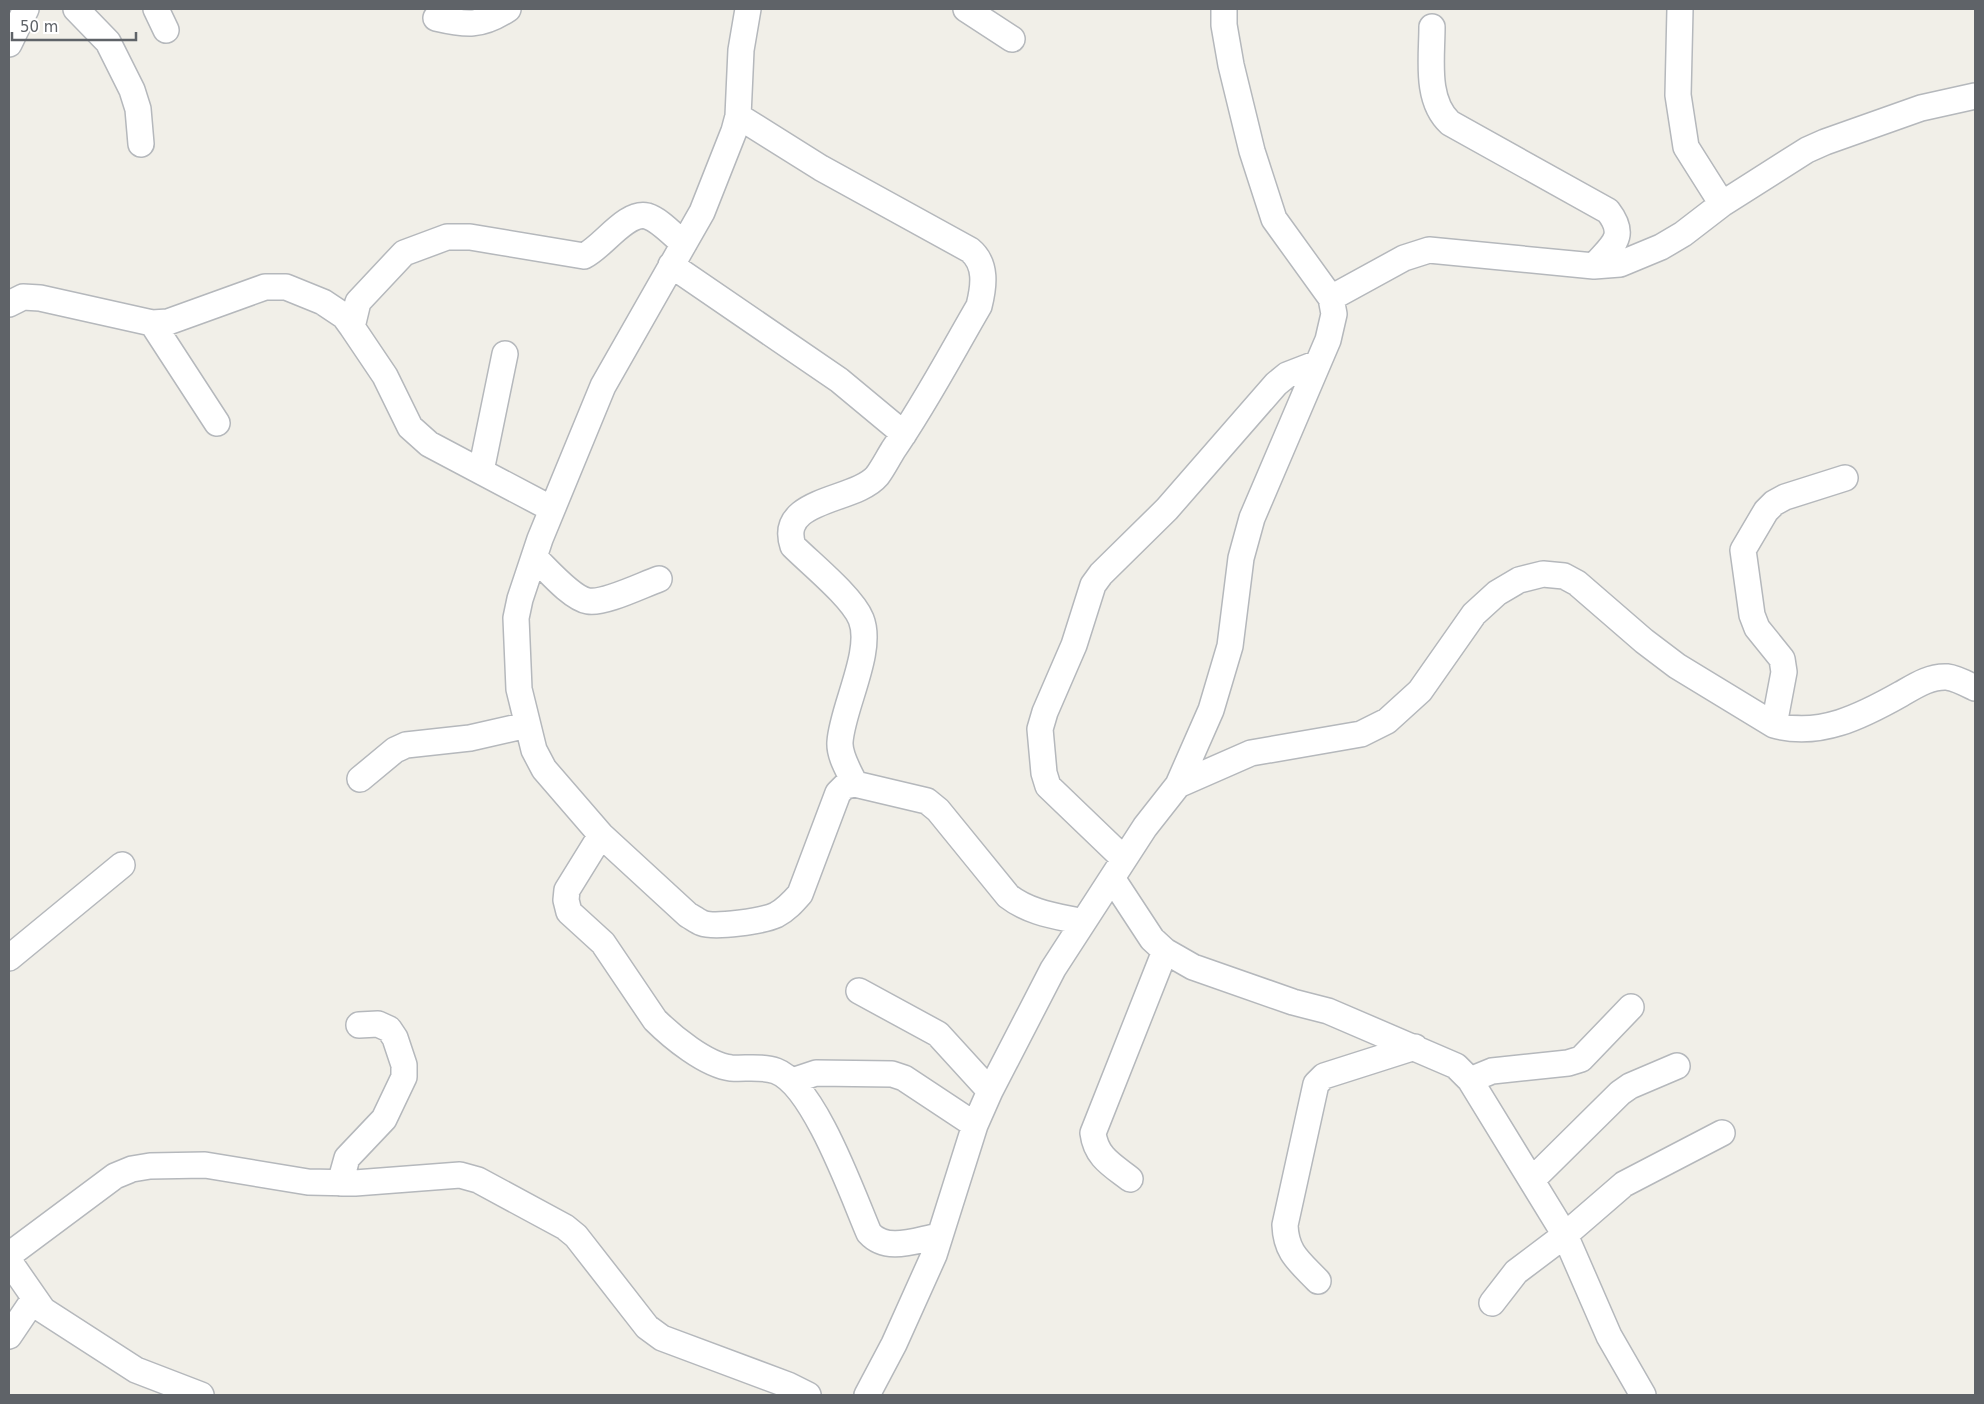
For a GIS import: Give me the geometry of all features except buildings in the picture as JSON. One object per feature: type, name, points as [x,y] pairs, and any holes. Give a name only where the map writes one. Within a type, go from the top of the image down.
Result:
[{"type":"street","points":[[9,44],[26,9]]},
{"type":"street","points":[[76,9],[108,42],[132,90],[138,109],[141,144]]},
{"type":"street","points":[[436,18],[472,24],[484,22],[508,9]]},
{"type":"street","points":[[748,9],[741,50],[738,116],[708,199],[611,369],[552,509],[520,599],[516,618],[519,689],[534,750],[544,769],[601,834],[688,915],[702,923],[715,924],[754,920],[775,915],[790,906],[800,894],[838,792],[844,786],[855,784],[926,801],[938,810],[1008,896],[1021,906],[1035,911],[1083,922]]},
{"type":"street","points":[[966,9],[1012,39]]},
{"type":"street","points":[[867,1395],[912,1306],[934,1255],[975,1125],[990,1091],[1053,969],[1145,827],[1178,785],[1220,687],[1230,646],[1241,558],[1252,518],[1328,340],[1334,314],[1331,298],[1274,219],[1252,151],[1231,65],[1224,25],[1224,9]]},
{"type":"street","points":[[1680,9],[1678,95],[1686,148],[1722,204]]},
{"type":"street","points":[[1432,27],[1433,90],[1441,115],[1450,123],[1608,211],[1616,223],[1619,232],[1616,240],[1594,266]]},
{"type":"street","points":[[1331,298],[1404,258],[1429,250],[1594,266],[1620,264],[1661,247],[1683,234],[1722,204],[1807,150],[1921,108],[1975,96]]},
{"type":"street","points":[[738,116],[821,168],[970,250],[978,257],[981,266],[983,289],[979,306],[904,434],[876,476],[865,485],[806,509],[794,522],[790,535],[794,546],[850,602],[861,618],[863,630],[861,656],[840,742],[842,758],[855,784]]},
{"type":"street","points":[[352,327],[358,302],[404,253],[414,247],[446,237],[470,237],[584,256],[594,252],[627,220],[638,216],[648,216],[658,223],[677,255],[839,380],[904,434]]},
{"type":"street","points":[[9,304],[23,298],[40,298],[152,323],[168,322],[265,287],[286,287],[333,307],[352,327],[385,376],[410,427],[418,436],[429,444],[552,509]]},
{"type":"street","points":[[152,323],[217,423]]},
{"type":"street","points":[[481,471],[505,354]]},
{"type":"street","points":[[1318,363],[1287,375],[1276,384],[1167,509],[1101,574],[1093,585],[1074,645],[1040,728],[1044,773],[1048,786],[1118,869],[1143,926],[1165,951],[1193,967],[1293,1002],[1328,1011],[1415,1047],[1456,1066],[1470,1080],[1565,1235],[1608,1336],[1643,1395]]},
{"type":"street","points":[[1774,725],[1784,672],[1782,659],[1757,628],[1752,615],[1743,550],[1766,511],[1774,503],[1785,497],[1845,478]]},
{"type":"street","points":[[534,557],[575,595],[588,601],[599,600],[658,579]]},
{"type":"street","points":[[1178,785],[1251,753],[1361,734],[1386,720],[1420,692],[1474,614],[1497,593],[1519,580],[1543,574],[1564,576],[1578,583],[1644,641],[1677,666],[1774,725],[1789,729],[1809,730],[1866,713],[1931,678],[1948,677],[1975,688]]},
{"type":"street","points":[[360,778],[394,750],[406,745],[470,738],[527,725]]},
{"type":"street","points":[[601,834],[567,890],[566,900],[569,912],[603,943],[644,1007],[665,1030],[718,1066],[776,1070],[792,1081],[802,1092],[838,1158],[869,1233],[876,1240],[892,1245],[939,1236]]},
{"type":"street","points":[[9,958],[122,865]]},
{"type":"street","points":[[1130,1180],[1102,1157],[1095,1146],[1093,1133],[1165,951]]},
{"type":"street","points":[[859,991],[938,1034],[990,1091]]},
{"type":"street","points":[[1470,1080],[1492,1071],[1556,1065],[1581,1059],[1632,1007]]},
{"type":"street","points":[[340,1183],[347,1158],[384,1119],[404,1077],[404,1065],[395,1038],[389,1029],[378,1024],[358,1025]]},
{"type":"street","points":[[1318,1281],[1290,1251],[1286,1240],[1285,1224],[1316,1084],[1324,1076],[1415,1047]]},
{"type":"street","points":[[1532,1180],[1620,1093],[1630,1086],[1677,1066]]},
{"type":"street","points":[[792,1081],[816,1073],[892,1074],[904,1078],[975,1125]]},
{"type":"street","points":[[1492,1303],[1516,1272],[1565,1235],[1624,1184],[1722,1133]]},
{"type":"street","points":[[9,1255],[116,1176],[132,1169],[205,1165],[284,1180],[340,1183],[460,1175],[478,1180],[565,1227],[576,1236],[647,1327],[662,1338],[788,1385],[808,1395]]},
{"type":"street","points":[[9,1261],[43,1310],[136,1370],[201,1395]]},
{"type":"street","points":[[9,1336],[34,1299]]}]
